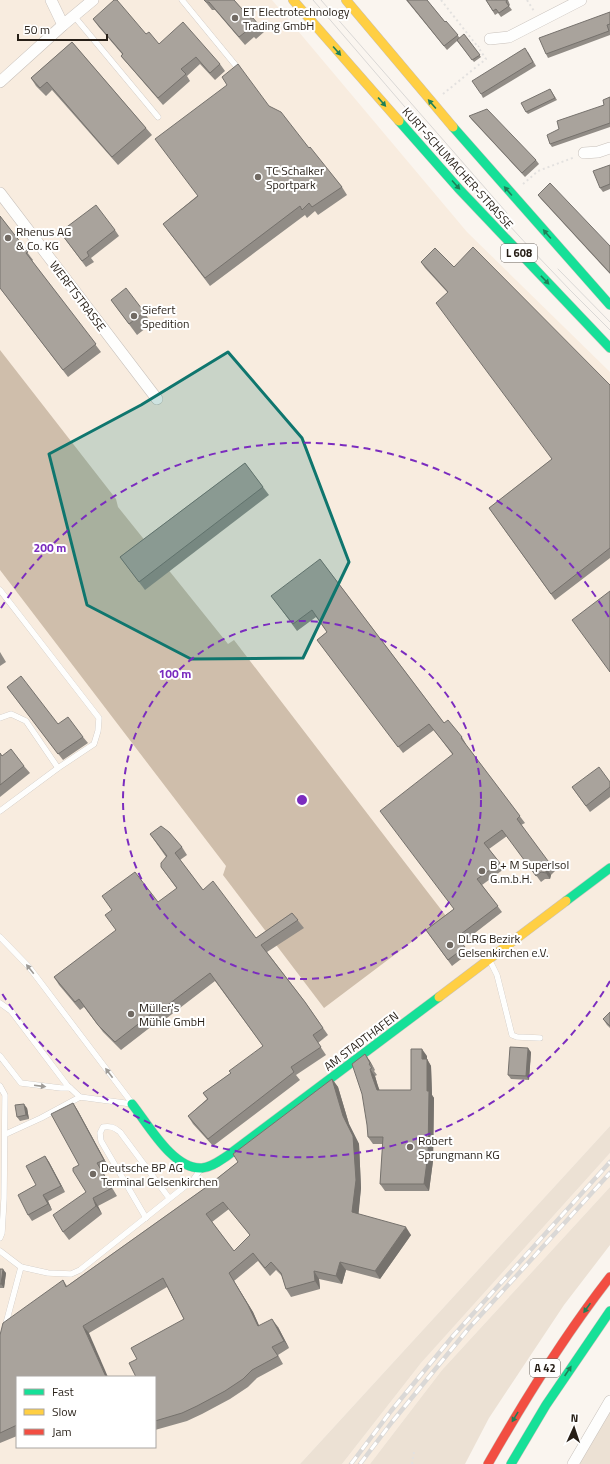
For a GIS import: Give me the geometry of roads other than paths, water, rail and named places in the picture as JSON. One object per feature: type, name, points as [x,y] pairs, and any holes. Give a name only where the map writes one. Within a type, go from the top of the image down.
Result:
[{"type":"main road","name":"KURT-SCHUMACHER-STRASSE","points":[[293,0],[459,189],[610,348]]},
{"type":"main road","name":"KURT-SCHUMACHER-STRASSE","points":[[346,0],[432,104],[610,305]]},
{"type":"main road","name":"AM STADTHAFEN","points":[[201,1168],[212,1165],[227,1156],[610,868]]},
{"type":"main road","points":[[132,1104],[174,1157],[184,1165],[201,1168]]},
{"type":"main road","name":"A 42","points":[[488,1464],[549,1361],[610,1277]]},
{"type":"main road","name":"A 42","points":[[511,1464],[567,1372],[610,1312]]},
{"type":"street","points":[[51,0],[63,24]]},
{"type":"street","points":[[0,82],[63,24],[93,0]]},
{"type":"street","points":[[490,39],[509,37],[581,0]]},
{"type":"street","points":[[584,153],[598,152],[610,148]]},
{"type":"street","name":"WERFTSTRASSE","points":[[0,193],[157,399]]},
{"type":"street","points":[[573,1464],[610,1401]]},
{"type":"lane","points":[[182,0],[237,67]]},
{"type":"lane","points":[[74,16],[158,117]]},
{"type":"lane","points":[[0,590],[99,718],[98,731],[94,744],[58,768],[0,811]]},
{"type":"lane","points":[[0,718],[11,714],[26,721],[58,768]]},
{"type":"lane","points":[[0,937],[29,967],[132,1104]]},
{"type":"lane","points":[[489,959],[497,975],[512,1035],[517,1037],[540,1038]]},
{"type":"lane","points":[[0,1003],[11,1011],[70,1088],[80,1097],[132,1104]]},
{"type":"lane","points":[[0,1056],[22,1083],[70,1088]]},
{"type":"lane","points":[[0,1086],[6,1095],[4,1199],[2,1233],[0,1238]]},
{"type":"lane","points":[[6,1134],[41,1118],[80,1097]]},
{"type":"lane","points":[[146,1218],[101,1141],[100,1133],[102,1128],[110,1126],[116,1128],[120,1132],[170,1198]]},
{"type":"lane","points":[[0,1251],[21,1268],[48,1273],[71,1274],[80,1270],[193,1180],[201,1168]]},
{"type":"lane","points":[[2,1337],[21,1268]]},
{"type":"tram line","points":[[313,0],[495,210],[610,330]]},
{"type":"tram line","points":[[321,0],[507,213]]},
{"type":"tram line","points":[[558,269],[610,322]]},
{"type":"railway","points":[[351,1464],[391,1411],[453,1336],[610,1162]]},
{"type":"railway","points":[[360,1464],[392,1422],[469,1328],[610,1173]]},
{"type":"place","name":"ET Electrotechnology Trading GmbH","points":[[235,18]]},
{"type":"place","name":"TC Schalker Sportpark","points":[[258,177]]},
{"type":"place","name":"Rhenus AG & Co. KG","points":[[8,238]]},
{"type":"place","name":"Siefert Spedition","points":[[134,316]]},
{"type":"place","name":"B + M SuperIsol G.m.b.H.","points":[[482,871]]},
{"type":"place","name":"DLRG Bezirk Gelsenkirchen e.V.","points":[[450,945]]},
{"type":"place","name":"Müller's Mühle GmbH","points":[[131,1014]]},
{"type":"place","name":"Robert Sprungmann KG","points":[[410,1147]]},
{"type":"place","name":"Deutsche BP AG Terminal Gelsenkirchen","points":[[93,1174]]}]
